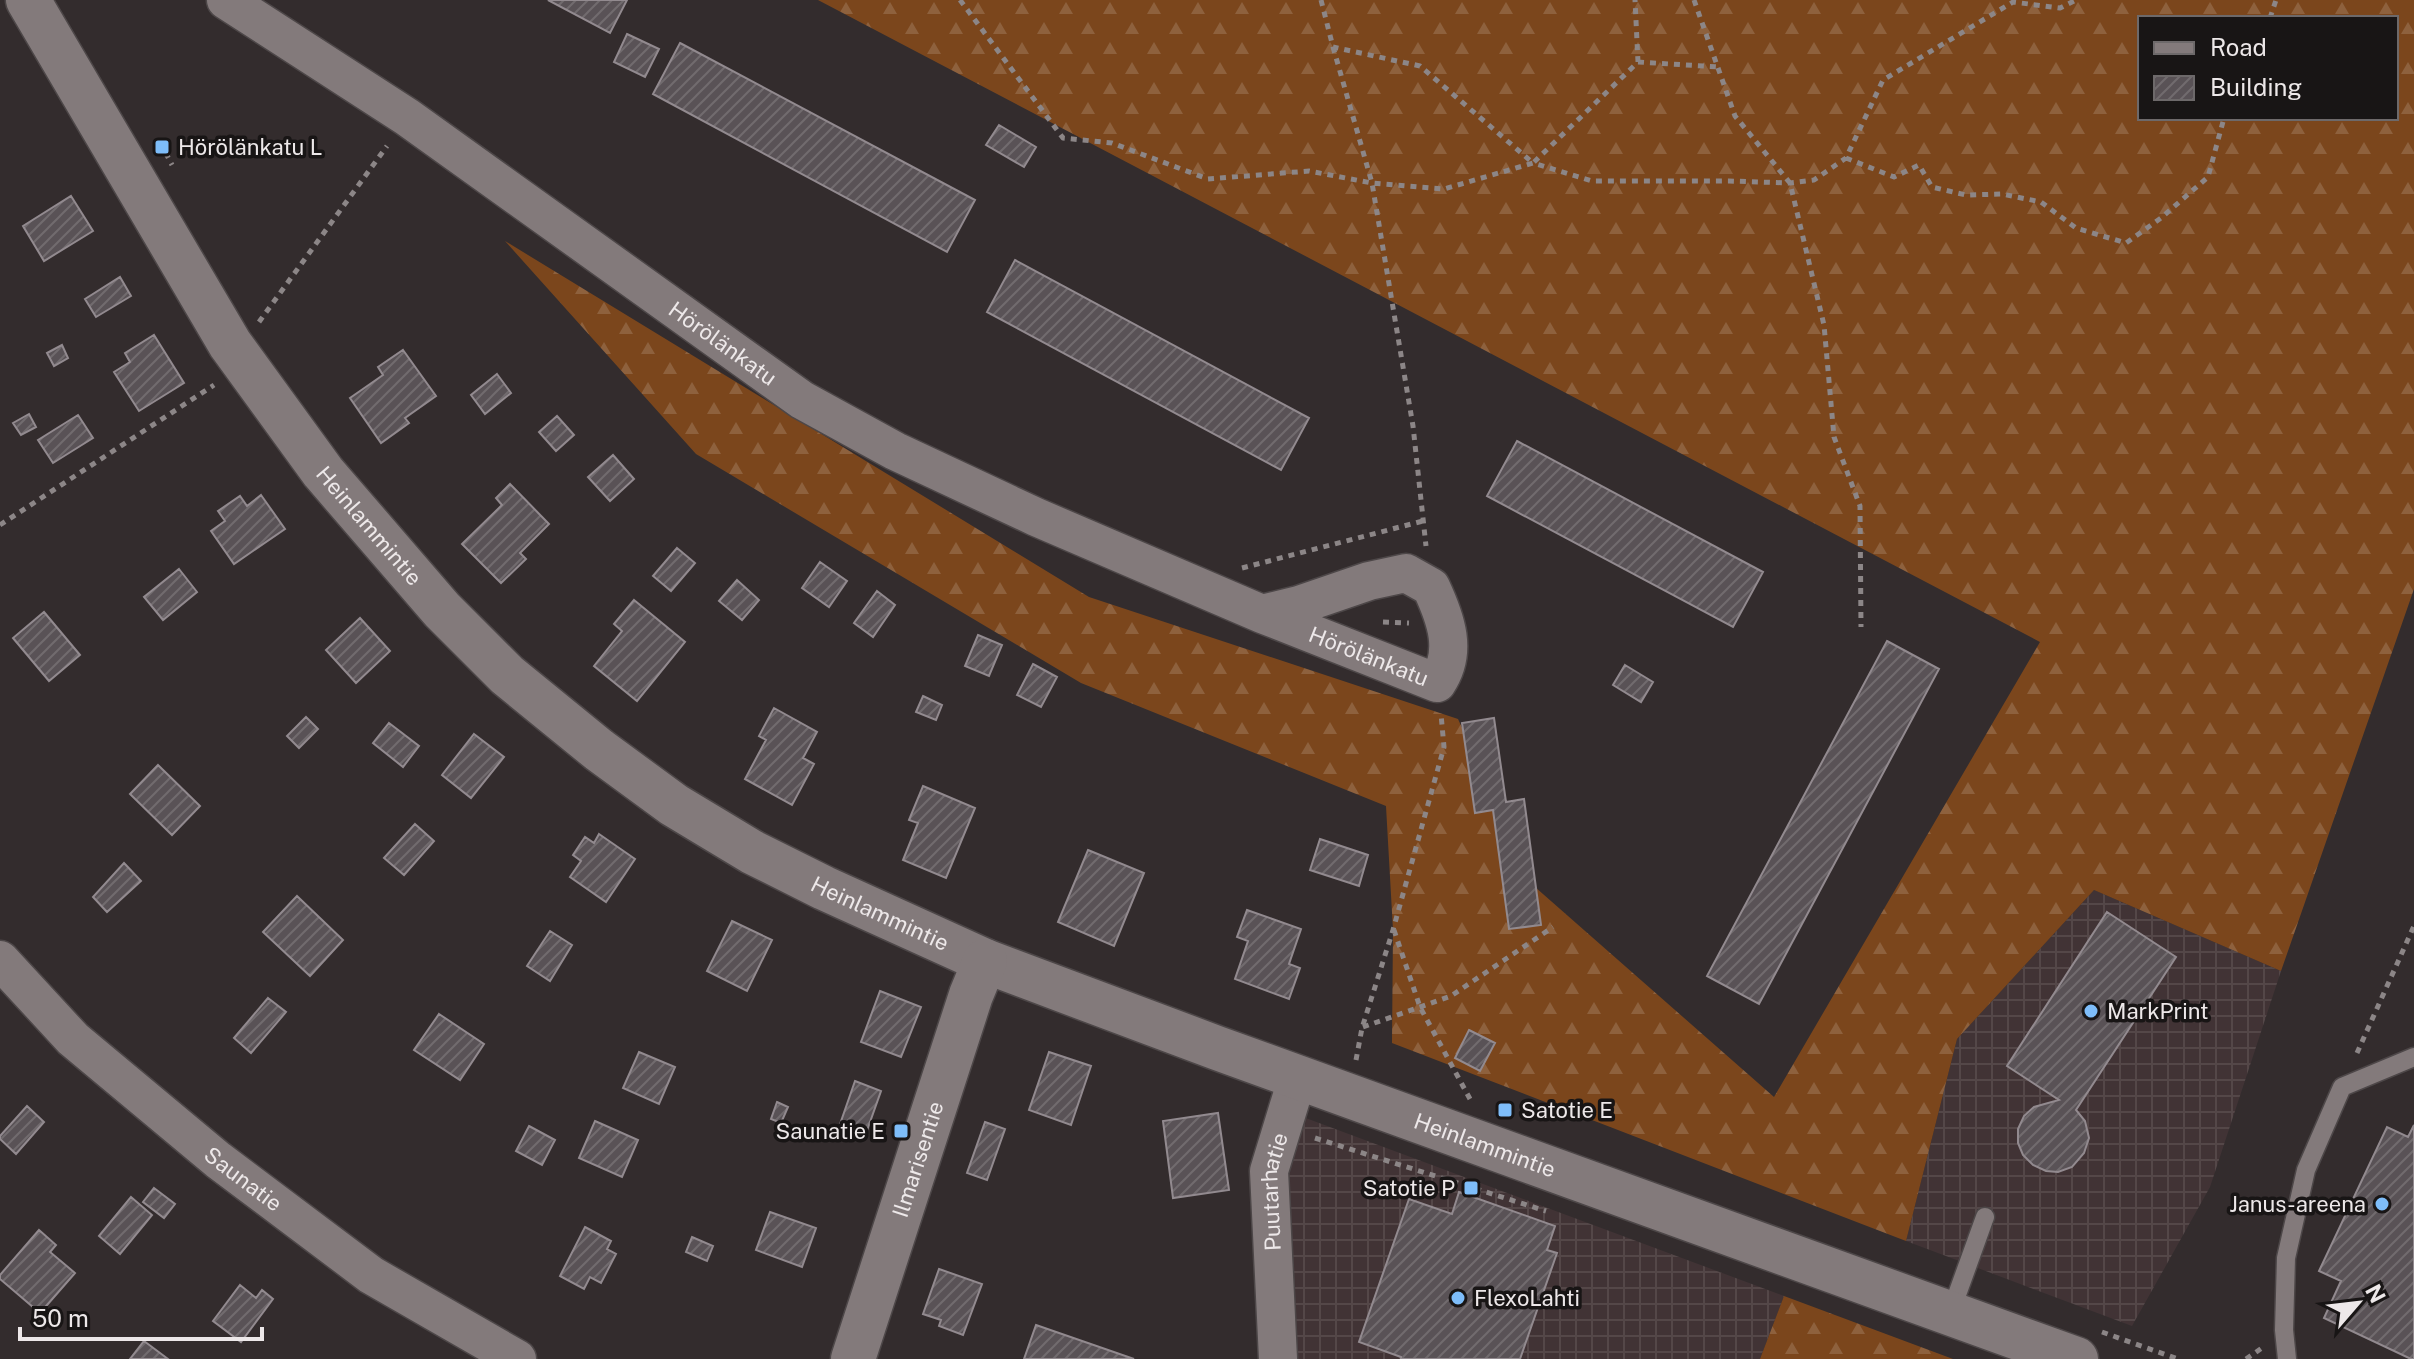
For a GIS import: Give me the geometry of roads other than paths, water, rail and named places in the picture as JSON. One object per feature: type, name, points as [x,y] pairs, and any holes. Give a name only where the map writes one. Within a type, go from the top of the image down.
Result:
[{"type":"street","name":"Heinlammintie","points":[[28,0],[230,344],[323,472],[442,610],[507,675],[599,750],[674,805],[752,852],[985,961],[2076,1359]]},
{"type":"street","name":"Hörölänkatu","points":[[226,0],[407,117],[802,400],[895,451],[1022,511],[1262,614],[1437,683],[1444,673],[1451,645],[1431,587],[1406,573],[1369,581],[1262,614]]},
{"type":"street","name":"Saunatie","points":[[0,960],[73,1039],[218,1160],[371,1275],[517,1359]]},
{"type":"street","name":"Ilmarisentie","points":[[853,1359],[971,995],[985,961]]},
{"type":"street","name":"Puutarhatie","points":[[1278,1359],[1269,1171],[1298,1076]]},
{"type":"lane","points":[[2287,1359],[2284,1330],[2286,1258],[2306,1170],[2342,1087],[2414,1057]]},
{"type":"lane","points":[[1950,1314],[1985,1217]]},
{"type":"place","name":"Hörölänkatu L","points":[[162,147]]},
{"type":"place","name":"MarkPrint","points":[[2091,1011]]},
{"type":"place","name":"Satotie E","points":[[1505,1110]]},
{"type":"place","name":"Saunatie E","points":[[901,1131]]},
{"type":"place","name":"Satotie P","points":[[1471,1188]]},
{"type":"place","name":"Janus-areena","points":[[2382,1204]]},
{"type":"place","name":"FlexoLahti","points":[[1458,1298]]}]
